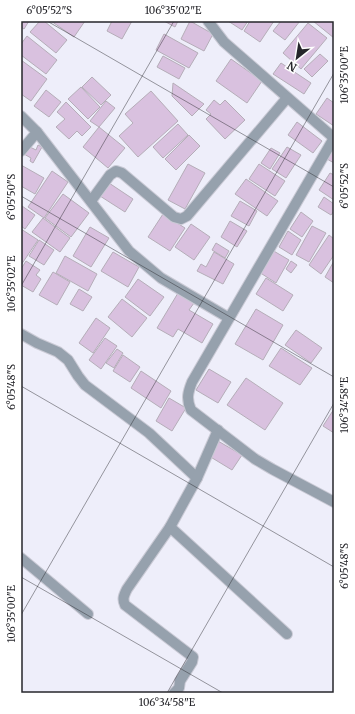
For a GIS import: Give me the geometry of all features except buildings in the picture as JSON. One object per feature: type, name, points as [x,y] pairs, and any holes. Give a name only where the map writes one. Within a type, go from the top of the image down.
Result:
[{"type":"street","points":[[208,21],[224,42],[334,138],[192,382],[187,393],[188,402],[191,410],[255,459],[334,502]]},
{"type":"street","points":[[90,201],[110,175],[116,171],[122,173],[174,217],[181,219],[188,216],[287,98]]},
{"type":"street","points":[[21,116],[37,132],[129,251],[161,278],[229,318]]},
{"type":"street","points":[[21,151],[37,132]]},
{"type":"street","points":[[21,334],[58,352],[68,360],[85,385],[149,433],[197,478]]},
{"type":"street","points":[[174,693],[179,688],[180,681],[192,662],[193,657],[125,605],[123,602],[123,597],[170,527],[197,478],[218,430]]},
{"type":"street","points":[[170,527],[286,634]]},
{"type":"street","points":[[21,558],[88,614]]}]
